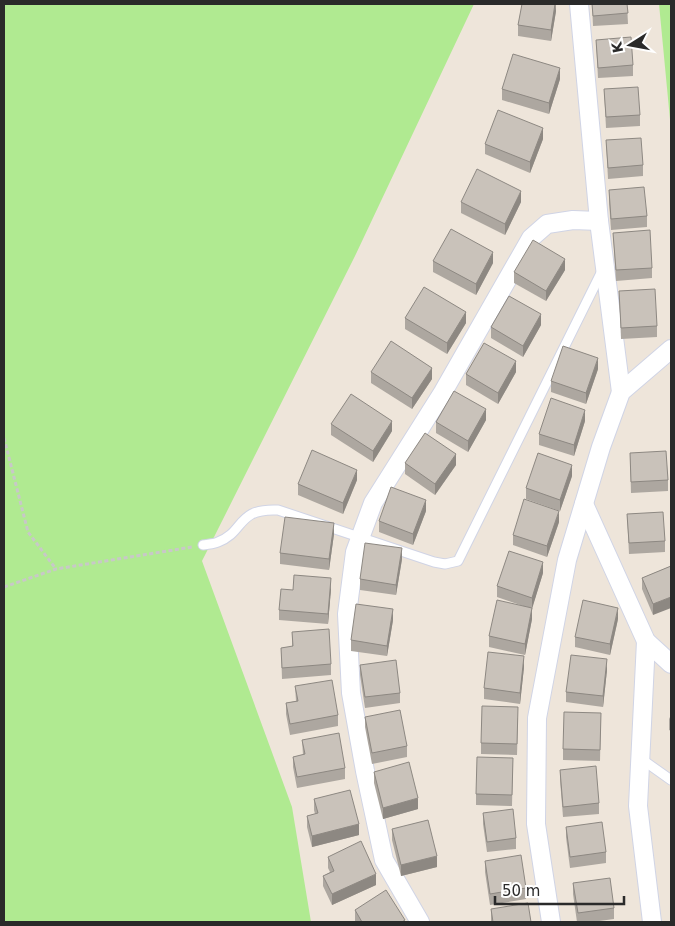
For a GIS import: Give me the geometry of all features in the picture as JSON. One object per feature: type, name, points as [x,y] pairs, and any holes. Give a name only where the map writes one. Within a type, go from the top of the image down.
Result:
[{"type":"street","points":[[551,922],[536,824],[537,718],[567,560],[621,392],[599,221],[579,4]]},
{"type":"street","points":[[420,922],[384,860],[351,693],[347,614],[355,552],[373,504],[443,392],[531,238],[547,224],[574,220],[599,221]]},
{"type":"street","points":[[621,392],[671,349]]},
{"type":"street","points":[[584,504],[646,641],[671,664]]},
{"type":"street","points":[[646,641],[638,806],[652,922]]},
{"type":"lane","points":[[203,545],[219,542],[247,516],[264,510],[278,510],[434,562],[445,564],[458,561],[605,265]]},
{"type":"lane","points":[[640,758],[671,780]]},
{"type":"path","points":[[4,438],[28,532],[56,570]]},
{"type":"path","points":[[4,587],[56,570],[203,545]]},
{"type":"green space","points":[[4,4],[474,4],[355,256],[202,561],[292,807],[311,922],[4,922]]},
{"type":"green space","points":[[659,4],[671,4],[671,130]]},
{"type":"building","points":[[522,4],[555,4],[551,30],[518,25]]},
{"type":"building","points":[[592,4],[627,4],[628,13],[593,16]]},
{"type":"building","points":[[631,37],[633,65],[598,68],[596,40]]},
{"type":"building","points":[[513,54],[560,68],[549,103],[502,89]]},
{"type":"building","points":[[638,87],[640,115],[606,117],[604,89]]},
{"type":"building","points":[[498,110],[543,128],[530,162],[485,144]]},
{"type":"building","points":[[641,138],[643,165],[608,168],[606,140]]},
{"type":"building","points":[[477,169],[521,191],[505,224],[461,202]]},
{"type":"building","points":[[644,187],[647,216],[611,219],[609,190]]},
{"type":"building","points":[[451,229],[493,252],[476,284],[433,261]]},
{"type":"building","points":[[650,230],[652,268],[616,270],[613,233]]},
{"type":"building","points":[[533,240],[565,259],[546,291],[514,272]]},
{"type":"building","points":[[424,287],[466,312],[447,343],[405,318]]},
{"type":"building","points":[[655,289],[657,326],[621,328],[619,291]]},
{"type":"building","points":[[509,296],[541,314],[523,346],[491,327]]},
{"type":"building","points":[[391,341],[432,368],[412,398],[371,372]]},
{"type":"building","points":[[484,343],[516,361],[498,393],[466,374]]},
{"type":"building","points":[[563,346],[598,358],[586,393],[551,381]]},
{"type":"building","points":[[454,391],[486,409],[468,441],[436,422]]},
{"type":"building","points":[[351,394],[392,421],[373,451],[331,424]]},
{"type":"building","points":[[551,398],[585,410],[574,445],[539,434]]},
{"type":"building","points":[[425,433],[456,454],[435,484],[405,463]]},
{"type":"building","points":[[312,450],[357,470],[343,503],[298,484]]},
{"type":"building","points":[[666,451],[668,480],[631,482],[630,453]]},
{"type":"building","points":[[538,453],[572,465],[560,500],[526,488]]},
{"type":"building","points":[[391,487],[426,500],[413,534],[379,521]]},
{"type":"building","points":[[524,499],[559,511],[547,546],[513,535]]},
{"type":"building","points":[[663,512],[665,541],[629,543],[627,514]]},
{"type":"building","points":[[285,517],[334,523],[329,559],[280,553]]},
{"type":"building","points":[[365,543],[402,548],[396,585],[360,579]]},
{"type":"building","points":[[509,551],[543,562],[532,598],[497,586]]},
{"type":"building","points":[[671,566],[671,597],[653,604],[642,578]]},
{"type":"building","points":[[294,575],[331,578],[328,614],[279,610],[281,589],[293,590]]},
{"type":"building","points":[[497,600],[532,608],[525,644],[489,636]]},
{"type":"building","points":[[583,600],[618,608],[610,644],[575,637]]},
{"type":"building","points":[[356,604],[393,609],[387,646],[351,640]]},
{"type":"building","points":[[329,629],[331,664],[282,668],[281,648],[293,646],[292,632]]},
{"type":"building","points":[[488,652],[524,656],[520,693],[484,688]]},
{"type":"building","points":[[571,655],[607,659],[603,696],[566,692]]},
{"type":"building","points":[[396,660],[400,693],[365,697],[360,665]]},
{"type":"building","points":[[332,680],[338,715],[290,724],[286,703],[298,701],[295,686]]},
{"type":"building","points":[[482,706],[518,707],[517,744],[481,743]]},
{"type":"building","points":[[400,710],[407,746],[372,753],[365,717]]},
{"type":"building","points":[[564,712],[601,713],[600,750],[563,749]]},
{"type":"building","points":[[339,733],[345,768],[297,777],[293,757],[305,754],[302,740]]},
{"type":"building","points":[[477,757],[513,758],[512,795],[476,794]]},
{"type":"building","points":[[409,762],[418,798],[383,808],[374,772]]},
{"type":"building","points":[[596,766],[599,803],[563,807],[560,770]]},
{"type":"building","points":[[350,790],[359,824],[312,836],[307,816],[318,813],[314,799]]},
{"type":"building","points":[[513,809],[516,838],[487,842],[483,813]]},
{"type":"building","points":[[428,820],[437,856],[401,865],[392,829]]},
{"type":"building","points":[[602,822],[606,852],[570,857],[566,827]]},
{"type":"building","points":[[361,841],[376,874],[332,894],[323,876],[334,871],[328,857]]},
{"type":"building","points":[[521,855],[526,888],[490,894],[485,861]]},
{"type":"building","points":[[610,878],[614,908],[578,913],[573,883]]},
{"type":"building","points":[[386,890],[405,920],[402,922],[362,922],[355,910]]},
{"type":"building","points":[[528,903],[531,922],[493,922],[491,909]]}]
